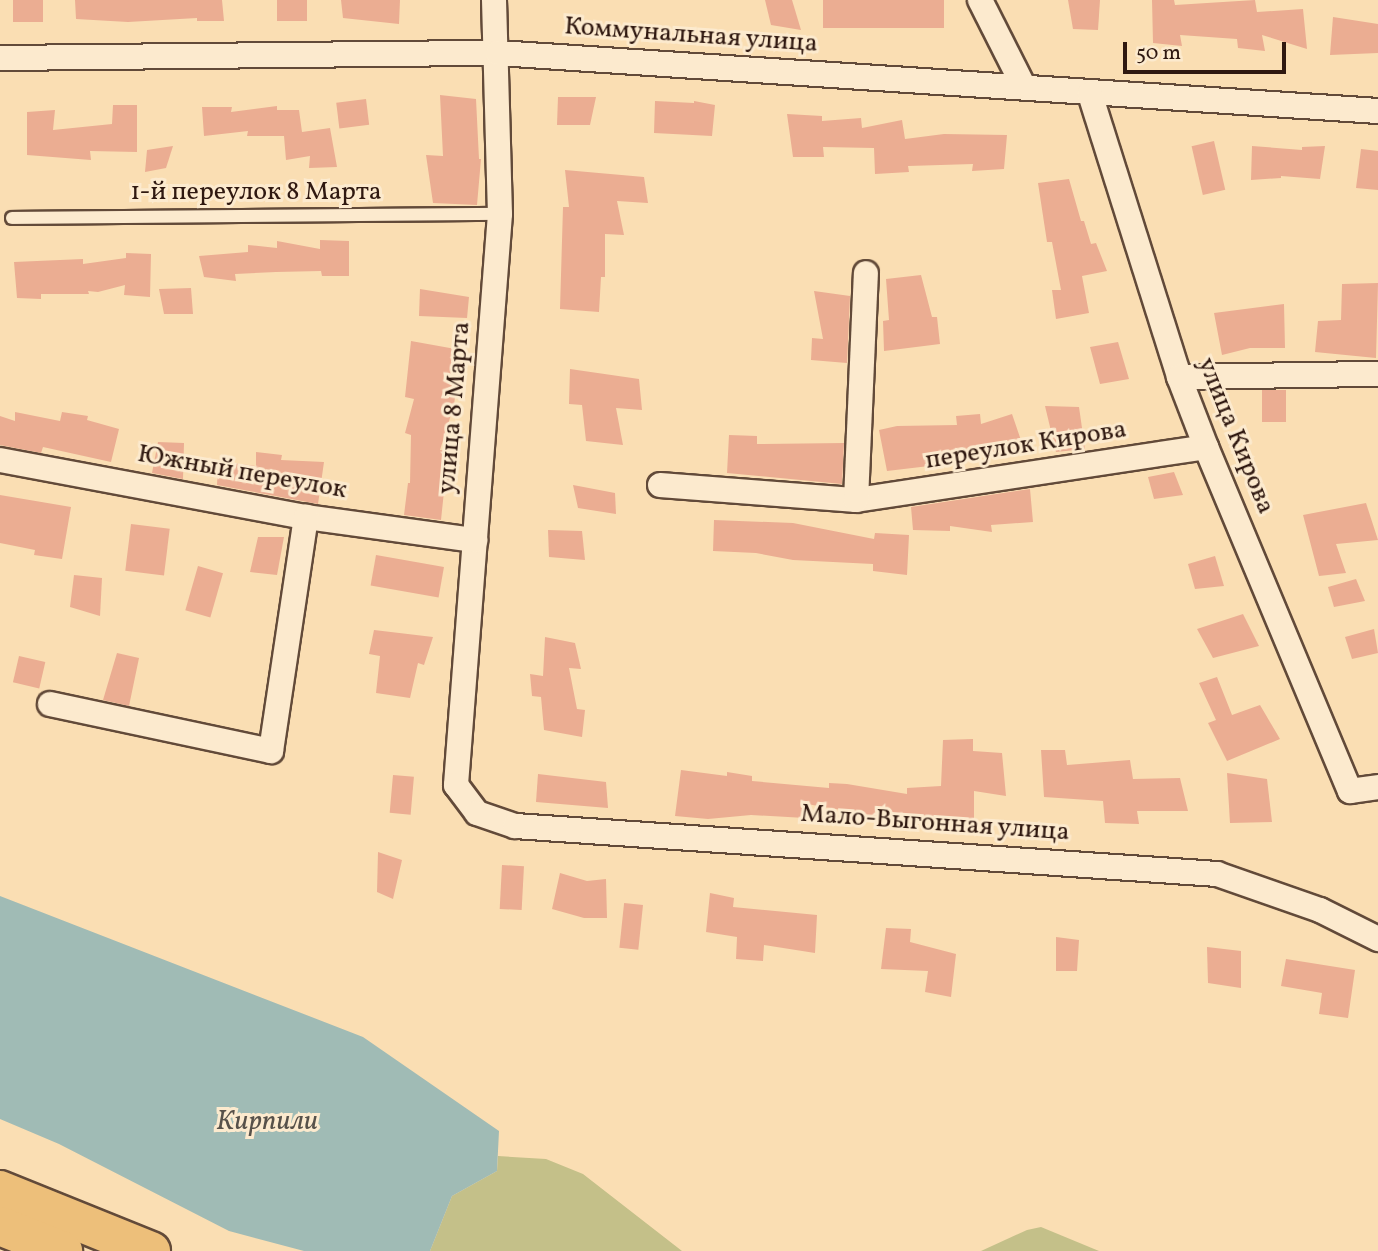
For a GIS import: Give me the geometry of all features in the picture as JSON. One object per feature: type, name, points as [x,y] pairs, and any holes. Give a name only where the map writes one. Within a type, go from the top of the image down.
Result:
[{"type":"main road","points":[[0,1190],[151,1251]]},
{"type":"main road","points":[[0,1226],[63,1251]]},
{"type":"street","name":"улица 8 Марта","points":[[477,813],[456,785],[500,214],[498,53],[494,0]]},
{"type":"street","points":[[980,0],[1024,87]]},
{"type":"street","name":"Коммунальная улица","points":[[0,58],[498,53],[1378,111]]},
{"type":"street","name":"улица Кирова","points":[[1090,94],[1178,377],[1206,447],[1350,791],[1378,787]]},
{"type":"street","points":[[856,500],[866,273]]},
{"type":"street","points":[[1178,377],[1378,374]]},
{"type":"street","name":"переулок Кирова","points":[[660,485],[856,500],[1206,447]]},
{"type":"street","name":"Южный переулок","points":[[0,460],[306,517],[475,540]]},
{"type":"street","points":[[50,704],[271,751],[306,517]]},
{"type":"street","name":"Мало-Выгонная улица","points":[[477,813],[515,826],[1217,874],[1320,910],[1378,939]]},
{"type":"lane","name":"1-й переулок 8 Марта","points":[[12,218],[500,214]]},
{"type":"shaded area","points":[[498,1156],[546,1159],[583,1174],[682,1251],[430,1251],[452,1196],[497,1171]]},
{"type":"shaded area","points":[[1041,1227],[1099,1251],[981,1251],[1027,1230]]},
{"type":"water","name":"Кирпили","points":[[0,896],[363,1037],[499,1131],[497,1171],[452,1196],[430,1251],[304,1251],[229,1231],[59,1144],[0,1119]]},
{"type":"building","points":[[13,0],[43,0],[43,22],[13,22]]},
{"type":"building","points":[[75,0],[222,0],[224,21],[197,21],[197,18],[128,22],[76,19]]},
{"type":"building","points":[[277,0],[307,0],[307,21],[277,21]]},
{"type":"building","points":[[341,0],[400,0],[399,24],[343,18]]},
{"type":"building","points":[[765,0],[792,0],[801,30],[771,25]]},
{"type":"building","points":[[823,0],[944,0],[944,28],[823,28]]},
{"type":"building","points":[[1068,0],[1100,0],[1098,30],[1073,29]]},
{"type":"building","points":[[1152,0],[1174,0],[1175,5],[1255,0],[1257,12],[1303,9],[1307,49],[1262,35],[1265,51],[1238,48],[1237,39],[1180,35],[1182,46],[1153,43]]},
{"type":"building","points":[[1333,17],[1378,24],[1378,53],[1330,55]]},
{"type":"building","points":[[440,95],[476,99],[481,159],[477,205],[433,203],[426,155],[443,156]]},
{"type":"building","points":[[558,97],[596,97],[590,125],[557,125]]},
{"type":"building","points":[[366,99],[369,125],[339,128],[336,103]]},
{"type":"building","points":[[655,101],[694,101],[715,105],[712,136],[654,133]]},
{"type":"building","points":[[113,105],[137,105],[137,152],[90,151],[91,160],[27,155],[27,112],[55,110],[53,130],[112,124]]},
{"type":"building","points":[[277,106],[277,110],[299,110],[302,132],[330,128],[337,167],[309,168],[310,156],[286,160],[284,136],[247,136],[248,131],[204,136],[202,107],[232,107],[231,112]]},
{"type":"building","points":[[787,114],[822,116],[822,121],[861,118],[862,128],[902,120],[905,139],[944,134],[1007,135],[1004,169],[972,171],[973,164],[908,166],[909,172],[875,174],[874,148],[823,147],[824,157],[793,157]]},
{"type":"building","points":[[1214,141],[1225,190],[1203,195],[1192,146]]},
{"type":"building","points":[[173,146],[166,168],[145,172],[147,150]]},
{"type":"building","points":[[1252,146],[1302,150],[1302,147],[1325,146],[1320,179],[1281,176],[1251,180]]},
{"type":"building","points":[[1361,149],[1378,151],[1378,190],[1356,188]]},
{"type":"building","points":[[565,170],[644,177],[648,203],[617,201],[624,235],[605,234],[605,277],[601,277],[599,312],[560,309],[563,207],[569,207]]},
{"type":"building","points":[[1069,179],[1081,221],[1084,221],[1091,244],[1096,243],[1107,271],[1082,276],[1089,313],[1056,319],[1052,290],[1061,290],[1052,242],[1047,242],[1038,183]]},
{"type":"building","points":[[320,240],[349,241],[349,276],[322,276],[321,271],[235,274],[236,281],[204,277],[199,256],[248,252],[248,245],[277,248],[277,241],[320,249]]},
{"type":"building","points":[[126,253],[151,254],[150,297],[124,295],[125,285],[98,292],[88,291],[89,294],[41,294],[41,299],[17,298],[14,262],[83,259],[83,264],[126,258]]},
{"type":"building","points":[[921,275],[932,317],[937,317],[940,344],[884,351],[883,321],[889,320],[886,279]]},
{"type":"building","points":[[1378,283],[1376,358],[1315,352],[1318,321],[1341,320],[1342,284]]},
{"type":"building","points":[[191,288],[193,314],[164,314],[159,289]]},
{"type":"building","points":[[420,289],[469,297],[467,318],[419,316]]},
{"type":"building","points":[[814,291],[850,296],[847,363],[811,360],[812,338],[823,339]]},
{"type":"building","points":[[1284,304],[1285,348],[1250,348],[1222,355],[1214,313]]},
{"type":"building","points":[[411,341],[461,350],[454,405],[440,450],[454,452],[454,483],[445,482],[441,520],[404,515],[410,483],[411,435],[405,433],[414,399],[405,397]]},
{"type":"building","points":[[1118,342],[1129,379],[1100,384],[1090,347]]},
{"type":"building","points":[[570,369],[639,379],[642,410],[616,408],[623,445],[586,441],[582,405],[569,404]]},
{"type":"building","points":[[1262,390],[1286,390],[1286,422],[1262,422]]},
{"type":"building","points":[[1045,406],[1079,407],[1085,449],[1056,452]]},
{"type":"building","points":[[15,412],[60,421],[62,412],[88,416],[87,420],[119,429],[111,462],[43,447],[41,453],[0,445],[0,416],[15,421]]},
{"type":"building","points":[[980,414],[981,424],[1012,414],[1025,452],[945,452],[946,464],[887,471],[879,430],[897,426],[957,425],[956,416]]},
{"type":"building","points":[[729,435],[757,436],[757,444],[844,443],[842,484],[727,473]]},
{"type":"building","points":[[158,442],[184,443],[183,479],[152,473]]},
{"type":"building","points":[[256,452],[282,455],[281,460],[324,462],[318,504],[217,485],[218,461],[256,466]]},
{"type":"building","points":[[1174,472],[1183,495],[1154,499],[1148,477]]},
{"type":"building","points":[[573,485],[615,493],[616,514],[578,508]]},
{"type":"building","points":[[1030,489],[1033,522],[991,525],[992,532],[950,526],[950,531],[913,530],[911,507]]},
{"type":"building","points":[[0,495],[71,507],[62,559],[34,555],[35,550],[0,543]]},
{"type":"building","points":[[1366,503],[1378,540],[1336,544],[1346,573],[1319,576],[1303,515]]},
{"type":"building","points":[[714,520],[793,523],[874,539],[875,533],[909,535],[907,575],[873,571],[873,564],[793,560],[756,553],[713,551]]},
{"type":"building","points":[[131,524],[170,529],[164,575],[125,571]]},
{"type":"building","points":[[548,530],[582,531],[585,560],[549,557]]},
{"type":"building","points":[[258,537],[284,537],[277,575],[250,572]]},
{"type":"building","points":[[376,555],[444,567],[439,598],[371,586]]},
{"type":"building","points":[[1215,556],[1224,586],[1195,589],[1188,564]]},
{"type":"building","points":[[198,566],[223,573],[210,617],[185,610]]},
{"type":"building","points":[[74,575],[102,578],[100,616],[70,607]]},
{"type":"building","points":[[1356,579],[1365,601],[1334,607],[1328,587]]},
{"type":"building","points":[[1243,614],[1259,646],[1213,658],[1197,629]]},
{"type":"building","points":[[1374,629],[1378,653],[1352,659],[1345,637]]},
{"type":"building","points":[[374,630],[433,637],[424,665],[418,663],[410,698],[376,693],[380,656],[369,654]]},
{"type":"building","points":[[545,637],[575,643],[581,669],[569,668],[577,709],[585,710],[582,737],[544,730],[541,697],[532,696],[530,674],[543,676]]},
{"type":"building","points":[[117,653],[139,658],[129,706],[103,700]]},
{"type":"building","points":[[19,656],[45,662],[39,688],[13,682]]},
{"type":"building","points":[[1217,677],[1232,715],[1260,705],[1280,739],[1227,761],[1208,723],[1216,720],[1199,683]]},
{"type":"building","points":[[973,739],[973,751],[1002,753],[1006,796],[974,791],[974,819],[928,817],[879,821],[864,819],[864,814],[807,804],[805,818],[751,815],[708,819],[675,816],[681,770],[727,776],[727,772],[752,776],[752,781],[829,788],[829,783],[847,784],[907,794],[907,788],[941,786],[943,740]]},
{"type":"building","points":[[1041,750],[1065,750],[1067,765],[1130,760],[1133,779],[1180,778],[1188,811],[1137,811],[1139,824],[1105,823],[1103,801],[1044,797]]},
{"type":"building","points":[[1227,773],[1267,779],[1272,822],[1230,823]]},
{"type":"building","points":[[538,774],[606,782],[608,808],[536,802]]},
{"type":"building","points":[[393,775],[414,777],[411,815],[390,813]]},
{"type":"building","points":[[378,852],[402,860],[393,899],[377,892]]},
{"type":"building","points":[[502,865],[524,866],[522,910],[500,909]]},
{"type":"building","points":[[560,873],[587,881],[606,879],[607,918],[584,918],[552,909]]},
{"type":"building","points":[[710,893],[734,898],[733,907],[817,915],[815,953],[764,945],[763,961],[736,959],[737,937],[706,932]]},
{"type":"building","points":[[624,903],[643,905],[638,950],[619,948]]},
{"type":"building","points":[[886,928],[911,929],[910,942],[956,954],[951,997],[925,992],[928,971],[881,969]]},
{"type":"building","points":[[1056,937],[1079,940],[1077,971],[1056,971]]},
{"type":"building","points":[[1207,947],[1241,951],[1241,988],[1208,983]]},
{"type":"building","points":[[1286,959],[1355,970],[1348,1018],[1319,1014],[1322,993],[1281,986]]}]
